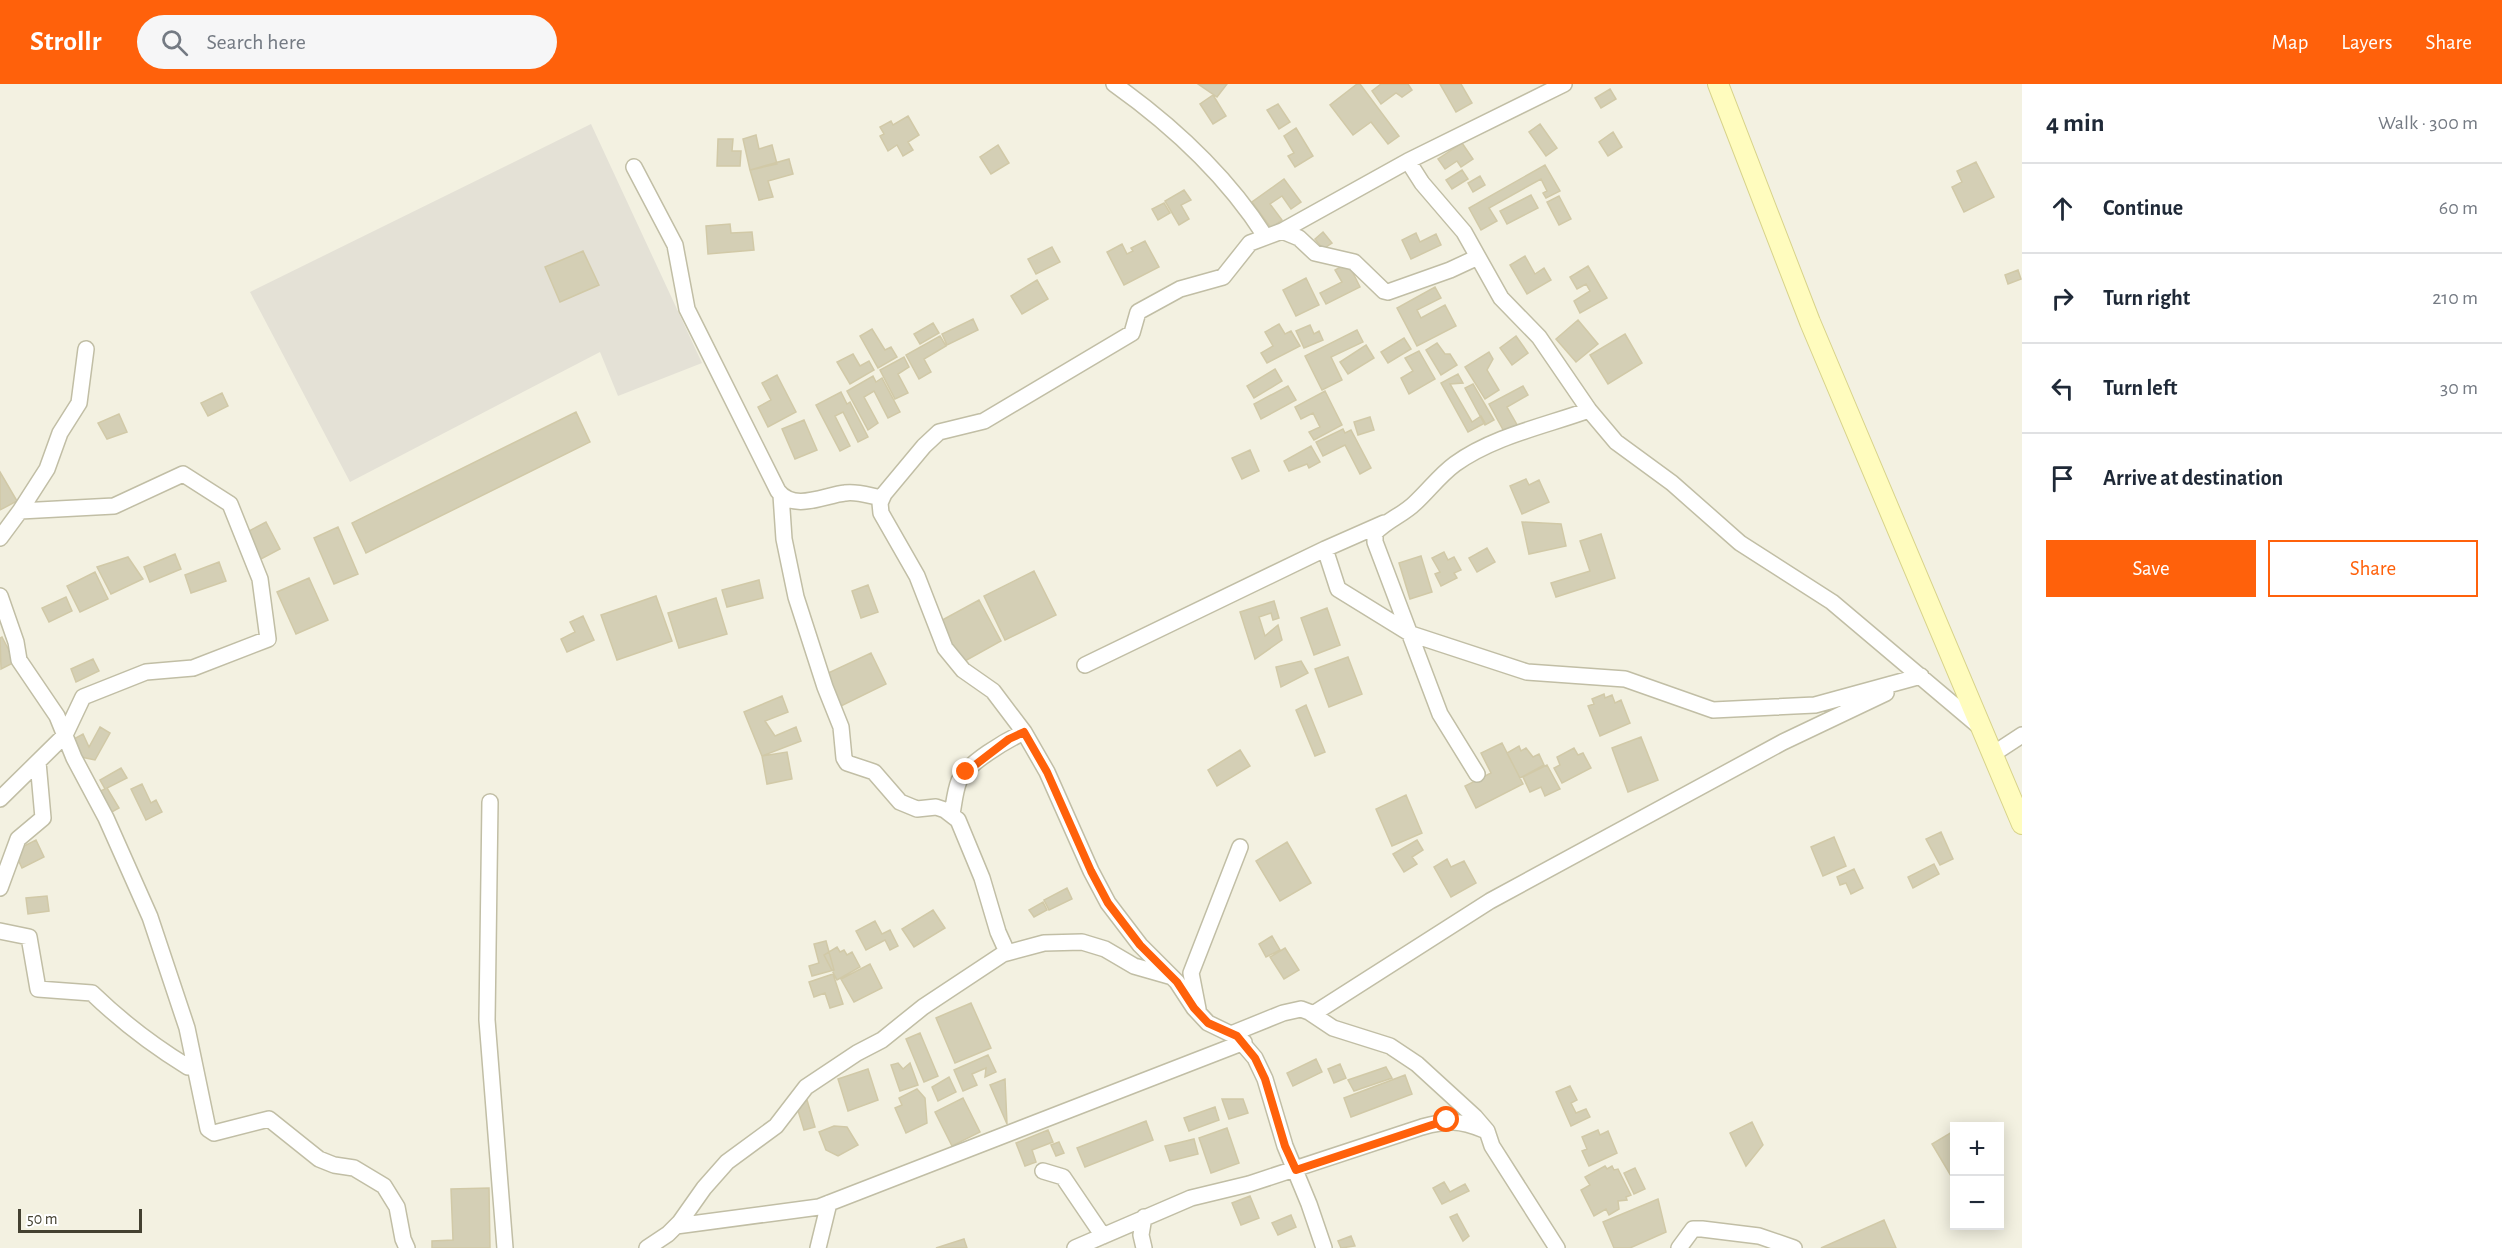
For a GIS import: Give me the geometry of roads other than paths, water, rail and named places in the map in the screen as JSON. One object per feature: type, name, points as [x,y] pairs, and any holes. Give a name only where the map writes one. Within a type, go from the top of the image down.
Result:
[{"type":"main road","points":[[1718,84],[1810,322],[2022,824]]},
{"type":"street","points":[[1114,84],[1190,146],[1206,162],[1249,211],[1265,236]]},
{"type":"street","points":[[1324,1248],[1285,1146],[1265,1079],[1255,1058],[1244,1042],[1212,1027],[1198,1012],[1177,982],[1140,945],[1108,903],[1091,871],[1047,772],[1024,732],[993,691],[963,670],[945,648],[917,576],[883,520],[880,508],[882,498],[924,446],[939,432],[984,421],[1123,339],[1132,333],[1138,312],[1180,289],[1223,277],[1233,267],[1246,246],[1265,236],[1282,231],[1408,161],[1564,84]]},
{"type":"street","points":[[1408,161],[1422,183],[1464,232],[1498,292],[1539,337],[1589,410],[1616,442],[1672,483],[1740,543],[1832,602],[1982,729]]},
{"type":"street","points":[[634,167],[675,245],[687,309],[781,495],[784,539],[796,597],[825,687],[841,727],[844,758],[847,763],[874,772],[900,802],[917,809],[936,807],[952,814],[958,820],[973,855],[998,932],[1007,952]]},
{"type":"street","points":[[1282,231],[1299,238],[1315,253],[1354,262],[1384,291],[1388,292],[1450,270],[1478,256]]},
{"type":"street","points":[[0,538],[47,469],[60,433],[79,403],[86,349]]},
{"type":"street","points":[[1086,665],[1325,549],[1384,523],[1413,505],[1447,471],[1476,451],[1507,437],[1589,410]]},
{"type":"street","points":[[0,799],[65,735],[83,697],[146,672],[193,668],[268,639],[260,579],[230,504],[183,474],[114,506],[20,511]]},
{"type":"street","points":[[781,495],[801,501],[853,493],[882,498]]},
{"type":"street","points":[[1384,523],[1375,533],[1375,542],[1440,714],[1477,774]]},
{"type":"street","points":[[1325,549],[1338,589],[1411,634],[1527,672],[1624,679],[1713,710],[1815,705],[1921,676]]},
{"type":"street","points":[[0,596],[20,660],[48,700],[74,758],[106,819],[150,917],[186,1028],[208,1129],[214,1133],[269,1119],[319,1159],[362,1171],[384,1186],[393,1197],[407,1248]]},
{"type":"street","points":[[1313,1014],[1490,901],[1783,742],[1921,676]]},
{"type":"street","points":[[952,814],[959,782],[966,772],[1009,739],[1024,732]]},
{"type":"street","points":[[1993,754],[2021,736]]},
{"type":"street","points":[[0,888],[18,839],[42,818],[38,762]]},
{"type":"street","points":[[490,802],[487,1020],[505,1248]]},
{"type":"street","points":[[1198,1012],[1191,973],[1240,847]]},
{"type":"street","points":[[0,931],[29,937],[38,989],[92,993],[136,1033],[188,1067]]},
{"type":"street","points":[[647,1248],[676,1226],[722,1168],[776,1126],[806,1087],[856,1053],[882,1040],[923,1007],[1007,952],[1044,943],[1082,942],[1105,949],[1134,966],[1169,976]]},
{"type":"street","points":[[1230,1034],[1296,1009],[1313,1014],[1333,1028],[1390,1046],[1405,1054],[1460,1102],[1487,1131],[1492,1146],[1557,1248]]},
{"type":"street","points":[[676,1226],[819,1207],[1244,1042]]},
{"type":"street","points":[[1075,1248],[1191,1198],[1296,1170],[1447,1120],[1465,1122],[1487,1131]]},
{"type":"street","points":[[1043,1172],[1063,1177],[1103,1236]]},
{"type":"street","points":[[818,1248],[829,1203]]},
{"type":"street","points":[[1144,1217],[1141,1235],[1144,1248]]},
{"type":"street","points":[[1679,1248],[1693,1229],[1702,1229],[1759,1236],[1794,1248]]}]
